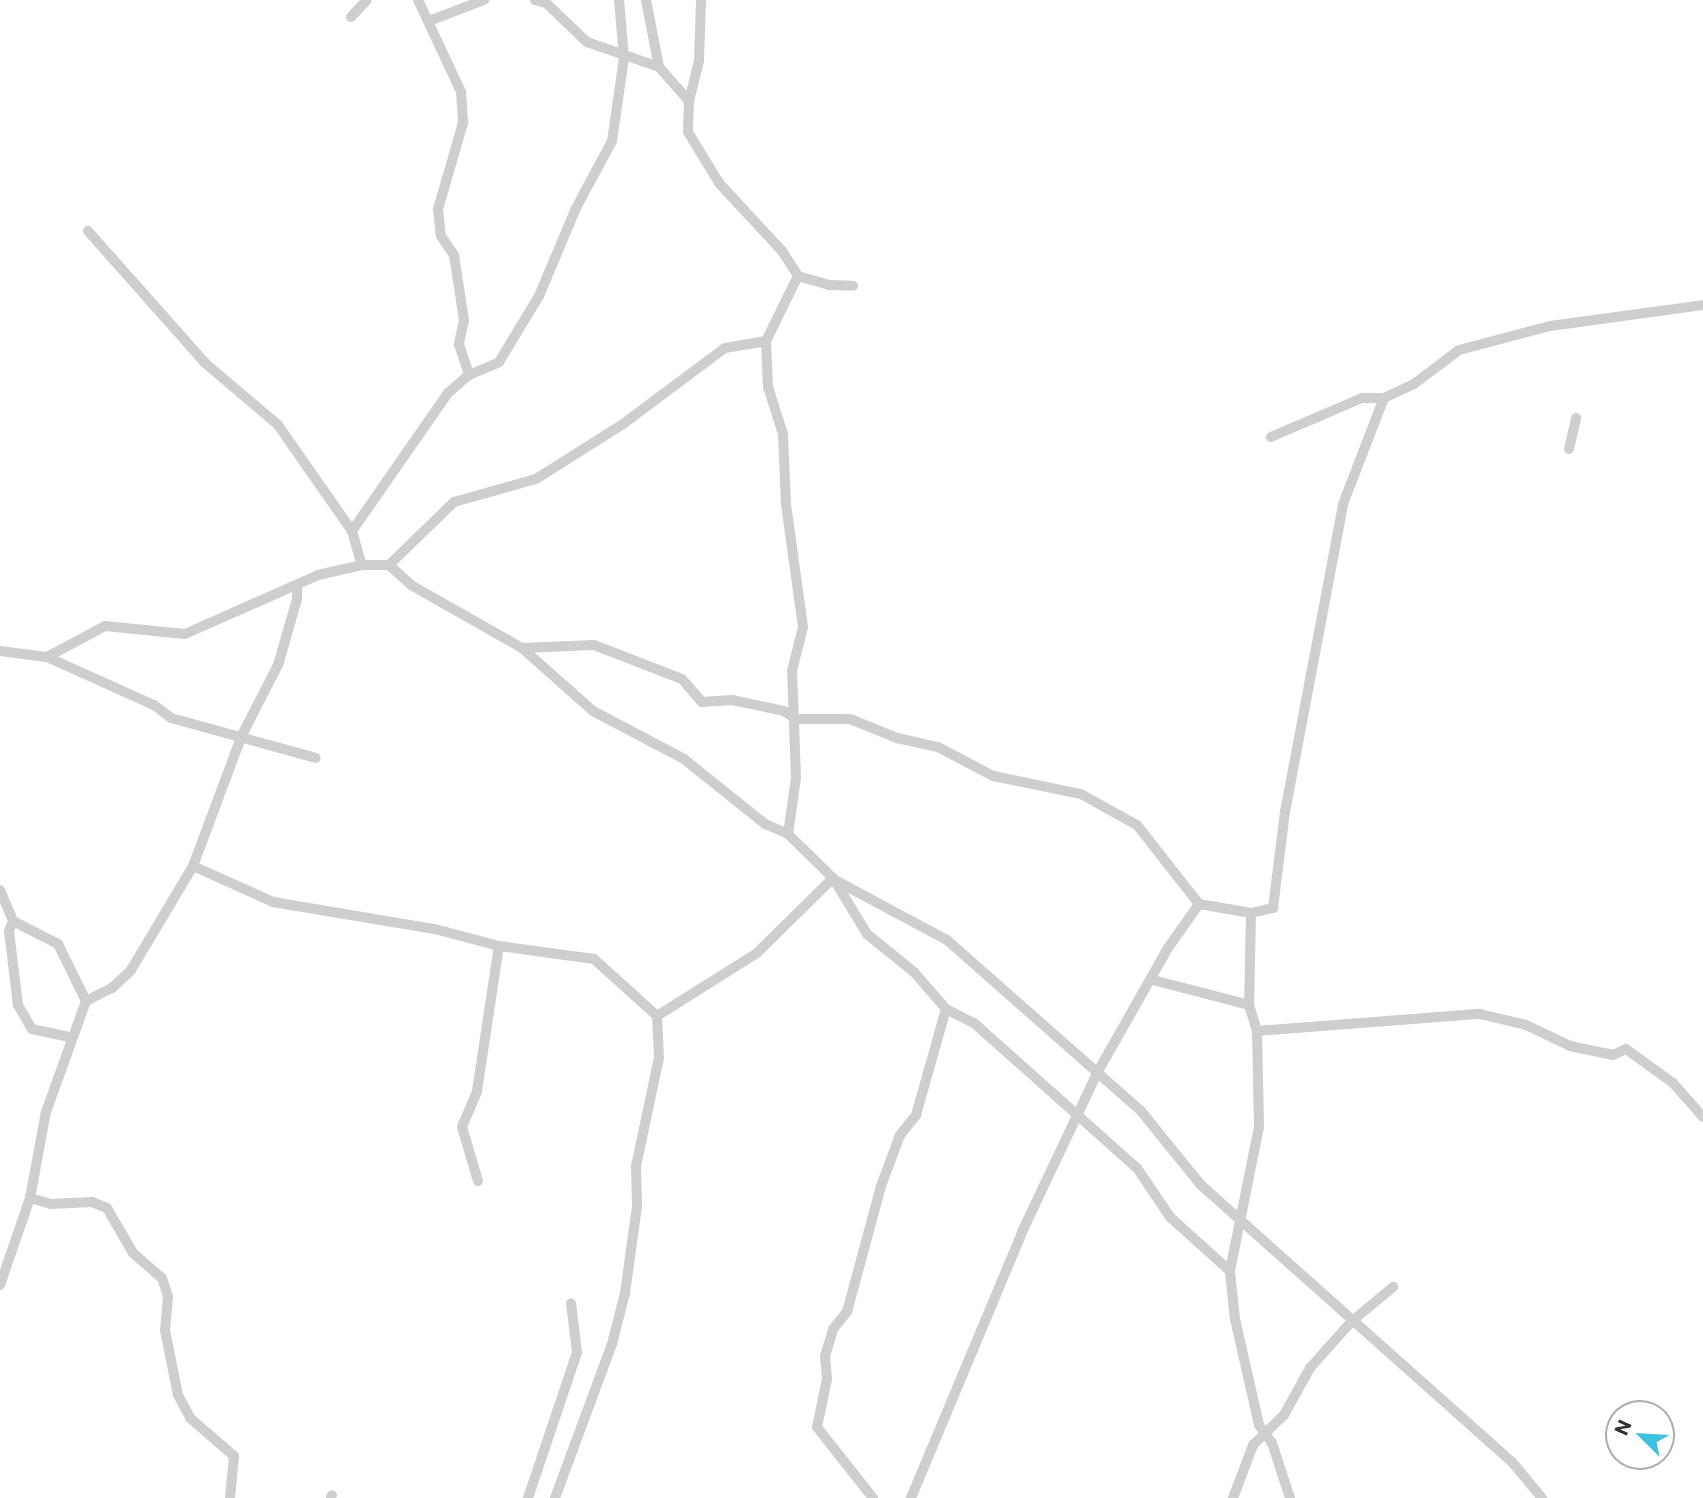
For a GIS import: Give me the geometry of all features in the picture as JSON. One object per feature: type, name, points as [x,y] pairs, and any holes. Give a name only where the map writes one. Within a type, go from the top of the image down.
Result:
[{"type":"street","points":[[351,17],[367,0]]},
{"type":"street","points":[[418,0],[461,92],[463,123],[438,209],[441,236],[454,254],[464,320],[459,344],[469,375]]},
{"type":"street","points":[[429,21],[484,0]]},
{"type":"street","points":[[535,0],[546,4],[587,42],[624,58],[659,67]]},
{"type":"street","points":[[352,531],[435,411],[469,375],[499,362],[539,296],[576,208],[612,141],[624,58],[619,0]]},
{"type":"street","points":[[646,0],[659,67],[689,101]]},
{"type":"street","points":[[701,0],[699,61],[689,101],[688,132],[713,173],[782,251],[798,276],[829,285],[853,286]]},
{"type":"street","points":[[88,231],[205,363],[278,425],[352,531],[362,565]]},
{"type":"street","points":[[788,834],[796,778],[796,719],[792,671],[803,627],[786,504],[783,434],[768,387],[766,341],[798,276]]},
{"type":"street","points":[[1271,437],[1362,398],[1384,398],[1414,384],[1459,350],[1550,326],[1703,305]]},
{"type":"street","points":[[389,565],[454,502],[536,479],[623,424],[724,348],[766,341]]},
{"type":"street","points":[[522,648],[594,645],[682,679],[702,702],[732,700],[796,719],[850,719],[884,733],[938,747],[993,776],[1081,794],[1137,825],[1199,904],[1251,913],[1273,908],[1285,811],[1343,504],[1384,398]]},
{"type":"street","points":[[1569,449],[1576,418]]},
{"type":"street","points":[[47,657],[105,626],[185,634],[297,587],[317,575],[362,565],[389,565],[411,585],[522,648],[593,711],[684,759],[765,824],[788,834],[833,878],[867,934],[914,972],[946,1009],[989,1036],[1075,1118],[1136,1168],[1170,1217],[1230,1271]]},
{"type":"street","points":[[0,1286],[30,1198],[46,1112],[86,1001],[111,988],[131,970],[193,866],[242,735],[278,666],[297,599],[297,587]]},
{"type":"street","points":[[0,651],[47,657],[154,705],[171,718],[242,735],[316,758]]},
{"type":"street","points":[[193,866],[273,902],[435,929],[499,946],[594,959],[657,1016],[659,1058],[636,1166],[637,1206],[625,1293],[612,1345],[555,1498]]},
{"type":"street","points":[[657,1016],[757,953],[833,878]]},
{"type":"street","points":[[833,878],[947,940],[1141,1111],[1201,1185],[1351,1322],[1512,1462],[1542,1498]]},
{"type":"street","points":[[0,890],[13,921],[58,944],[86,1001]]},
{"type":"street","points":[[911,1498],[1075,1118],[1097,1073],[1153,980],[1168,948],[1199,904]]},
{"type":"street","points":[[1251,913],[1249,1005],[1257,1031],[1259,1127],[1237,1218],[1230,1271],[1235,1319],[1259,1425],[1268,1436],[1290,1498]]},
{"type":"street","points":[[13,921],[9,931],[18,1005],[32,1029],[71,1037]]},
{"type":"street","points":[[478,1181],[462,1128],[477,1091],[499,946]]},
{"type":"street","points":[[1153,980],[1249,1005]]},
{"type":"street","points":[[873,1498],[817,1427],[827,1379],[825,1356],[834,1329],[847,1312],[881,1186],[900,1135],[916,1115],[946,1009]]},
{"type":"street","points":[[1257,1031],[1480,1014],[1526,1025],[1570,1046],[1613,1055],[1626,1049],[1673,1083],[1703,1117]]},
{"type":"street","points":[[30,1198],[51,1204],[92,1202],[107,1209],[134,1253],[162,1278],[167,1297],[164,1331],[178,1395],[190,1418],[234,1456],[230,1498]]},
{"type":"street","points":[[1233,1498],[1253,1445],[1268,1436],[1310,1368],[1351,1322],[1393,1287]]},
{"type":"street","points":[[528,1498],[577,1352],[571,1303]]}]
